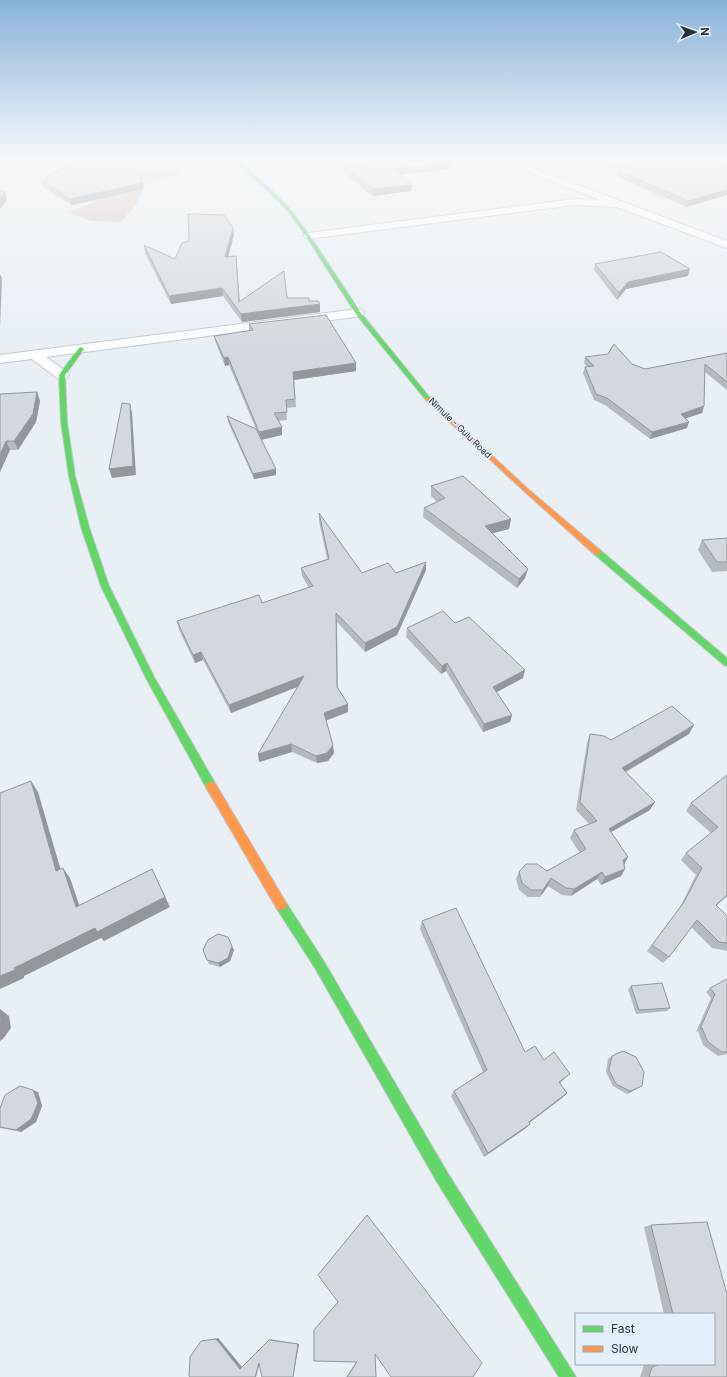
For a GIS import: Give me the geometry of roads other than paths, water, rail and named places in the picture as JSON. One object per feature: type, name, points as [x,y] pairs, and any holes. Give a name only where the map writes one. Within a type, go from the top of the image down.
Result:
[{"type":"main road","name":"Nimule - Gulu Road","points":[[298,222],[358,313],[430,401],[527,491],[727,663]]},
{"type":"main road","points":[[81,349],[62,375],[64,422],[72,476],[85,527],[105,586],[150,678],[231,823],[272,891],[319,964],[442,1177],[568,1377]]},
{"type":"street","points":[[308,236],[416,222]]},
{"type":"street","points":[[665,222],[727,245]]},
{"type":"street","points":[[0,359],[358,313]]},
{"type":"street","points":[[35,355],[62,375]]}]
